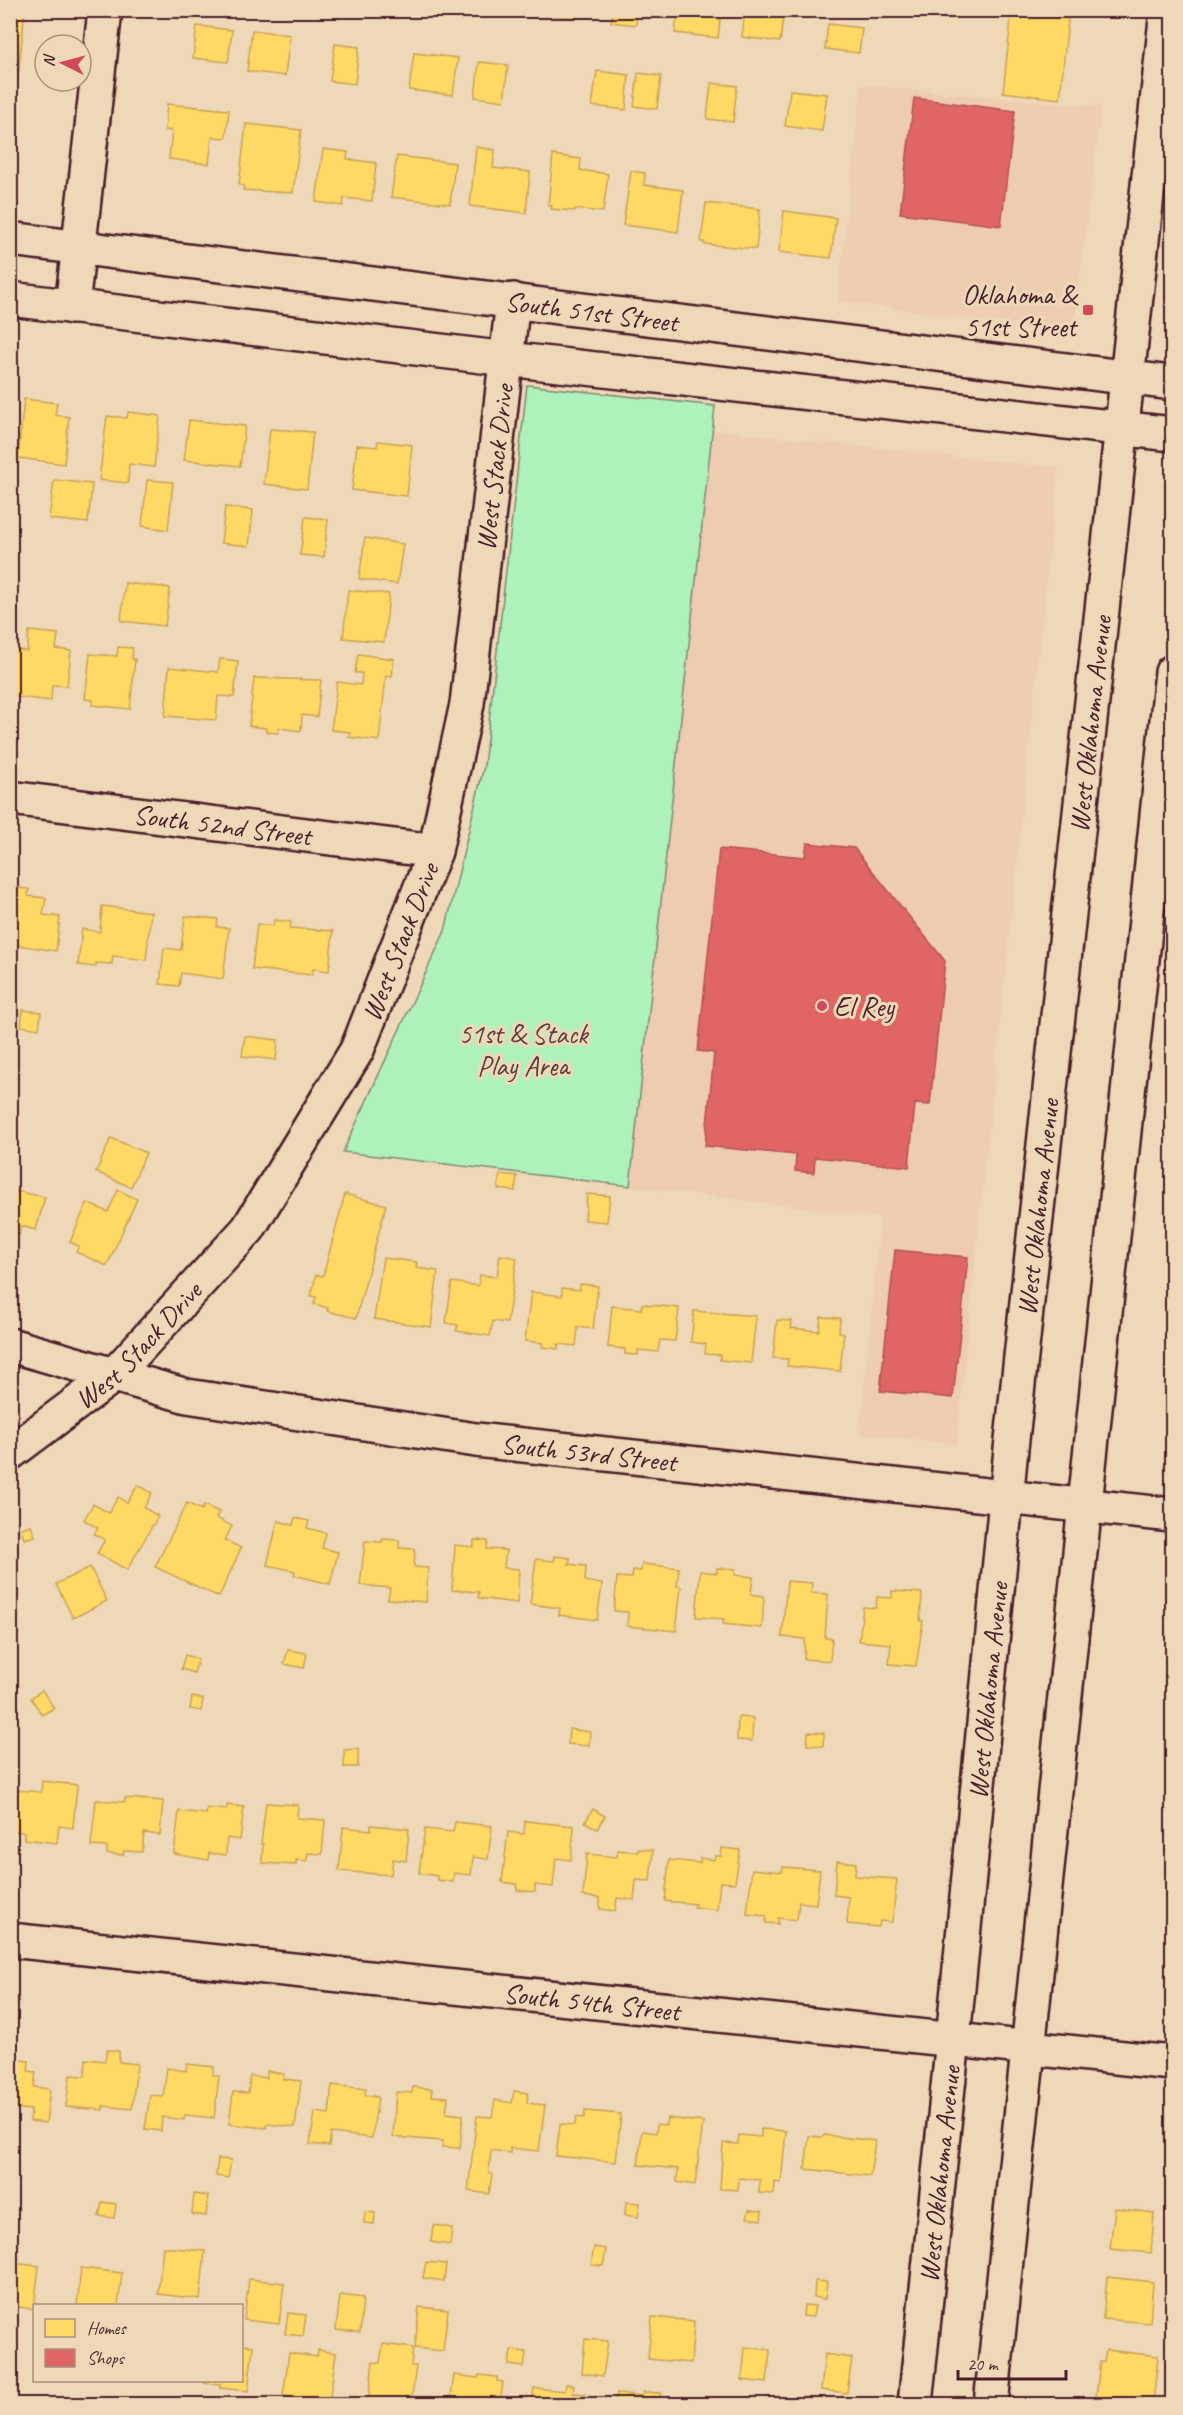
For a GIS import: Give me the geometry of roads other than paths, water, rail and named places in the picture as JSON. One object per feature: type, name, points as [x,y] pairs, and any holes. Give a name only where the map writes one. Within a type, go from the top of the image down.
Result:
[{"type":"street","points":[[72,307],[105,10]]},
{"type":"street","name":"West Oklahoma Avenue","points":[[915,2404],[954,2039],[1006,1496],[1167,10]]},
{"type":"street","name":"South 51st Street","points":[[10,240],[513,300],[1173,383]]},
{"type":"street","name":"South 51st Street","points":[[10,299],[507,359],[1173,434]]},
{"type":"street","name":"West Stack Drive","points":[[10,1453],[114,1375],[248,1229],[357,1050],[435,851],[467,704],[513,300]]},
{"type":"street","points":[[991,2404],[1173,672]]},
{"type":"street","name":"South 52nd Street","points":[[10,798],[435,851]]},
{"type":"street","name":"South 53rd Street","points":[[10,1345],[187,1396],[476,1440],[1173,1515]]},
{"type":"street","name":"South 54th Street","points":[[10,1940],[1173,2063]]},
{"type":"place","name":"Oklahoma & 51st Street","points":[[1088,310]]},
{"type":"place","name":"El Rey","points":[[822,1006]]},
{"type":"park label","name":"51st & Stack Play Area","points":[[523,1049]]}]
